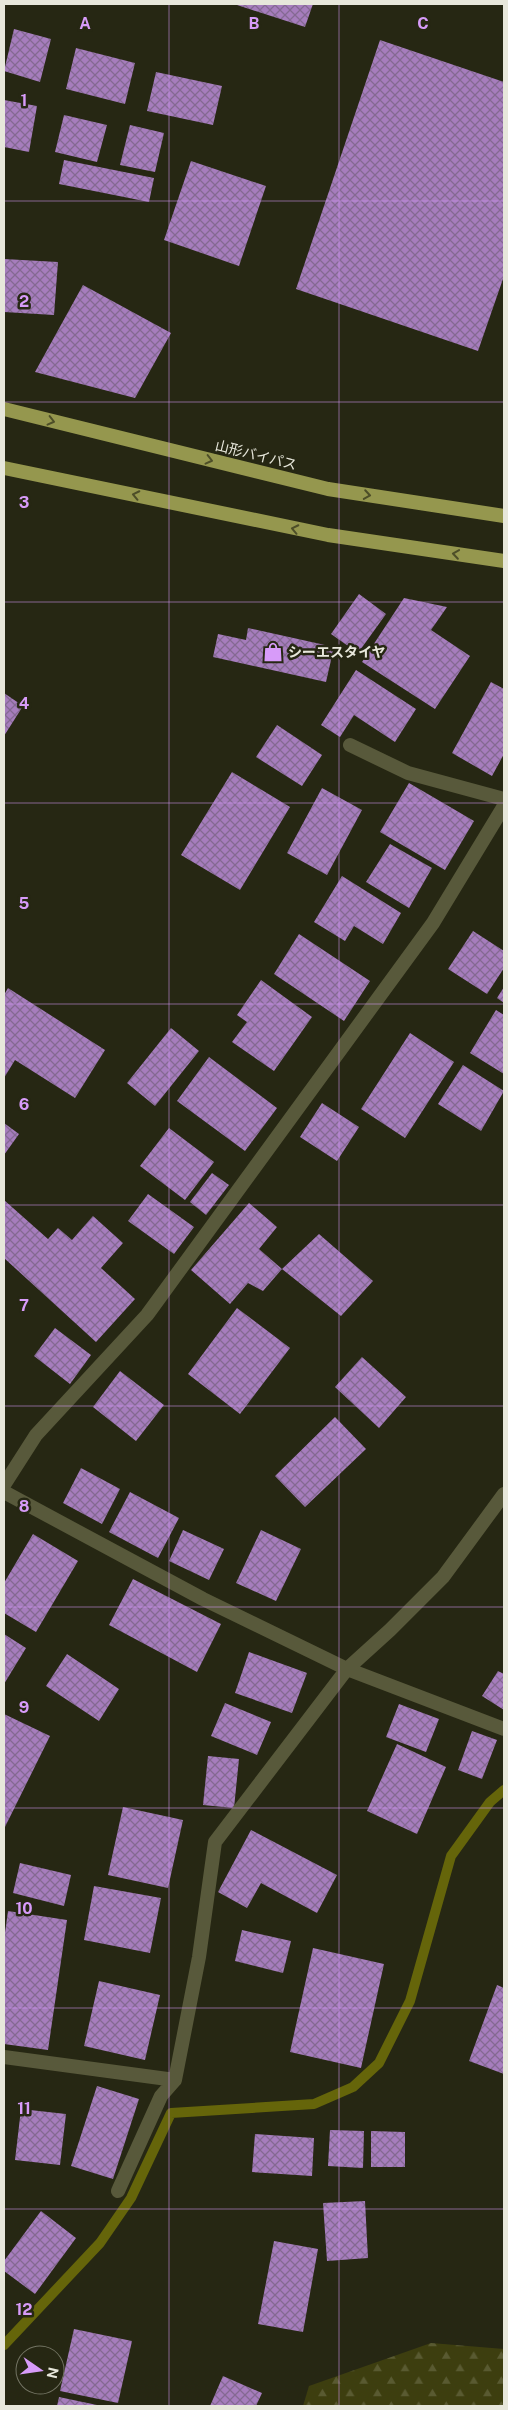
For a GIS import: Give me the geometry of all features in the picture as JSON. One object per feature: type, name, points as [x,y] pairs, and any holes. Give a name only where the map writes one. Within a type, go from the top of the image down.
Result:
[{"type":"highway","name":"山形バイパス","points":[[4,409],[328,489],[504,516]]},
{"type":"highway","points":[[4,468],[328,535],[504,561]]},
{"type":"lane","points":[[350,745],[408,772],[504,799]]},
{"type":"lane","points":[[4,1485],[36,1435],[147,1315],[433,923],[504,806]]},
{"type":"lane","points":[[4,1492],[203,1599],[347,1669],[504,1729]]},
{"type":"lane","points":[[118,2191],[161,2096],[175,2080],[199,1956],[215,1842],[347,1669],[390,1630],[443,1577],[504,1494]]},
{"type":"lane","points":[[4,2058],[175,2080]]},
{"type":"green space","points":[[431,2343],[504,2349],[504,2406],[303,2406],[309,2386]]},
{"type":"building","points":[[234,4],[313,4],[305,27]]},
{"type":"building","points":[[14,29],[51,39],[40,82],[4,71]]},
{"type":"building","points":[[380,40],[504,82],[504,276],[478,351],[296,289]]},
{"type":"building","points":[[76,48],[135,63],[125,104],[66,89]]},
{"type":"building","points":[[156,72],[222,86],[213,125],[147,111]]},
{"type":"building","points":[[4,100],[37,106],[29,152],[4,147]]},
{"type":"building","points":[[64,115],[107,125],[97,162],[55,152]]},
{"type":"building","points":[[130,125],[164,133],[155,172],[120,165]]},
{"type":"building","points":[[64,160],[154,178],[149,202],[59,184]]},
{"type":"building","points":[[191,161],[266,186],[239,266],[164,240]]},
{"type":"building","points":[[4,259],[58,262],[54,315],[4,312]]},
{"type":"building","points":[[83,285],[171,333],[135,398],[35,372]]},
{"type":"building","points":[[359,594],[386,614],[358,653],[331,634]]},
{"type":"building","points":[[404,598],[447,607],[431,630],[470,656],[435,709],[362,662]]},
{"type":"building","name":"シーエスタイヤ","points":[[248,628],[334,647],[326,682],[213,657],[218,634],[246,640]]},
{"type":"building","points":[[356,670],[416,709],[395,742],[354,715],[340,737],[321,725]]},
{"type":"building","points":[[491,682],[504,689],[504,754],[492,776],[452,753]]},
{"type":"building","points":[[4,693],[23,706],[4,736]]},
{"type":"building","points":[[277,725],[322,755],[302,786],[256,757]]},
{"type":"building","points":[[232,772],[290,807],[240,890],[181,855]]},
{"type":"building","points":[[409,783],[474,821],[445,870],[380,832]]},
{"type":"building","points":[[322,788],[362,810],[327,875],[287,853]]},
{"type":"building","points":[[390,844],[432,868],[409,908],[366,882]]},
{"type":"building","points":[[342,876],[401,913],[383,944],[354,926],[345,941],[314,922]]},
{"type":"building","points":[[473,931],[504,951],[504,968],[487,994],[448,969]]},
{"type":"building","points":[[299,934],[370,981],[344,1021],[274,974]]},
{"type":"building","points":[[261,980],[312,1017],[274,1071],[232,1042],[247,1022],[237,1015]]},
{"type":"building","points":[[504,987],[504,1003],[497,998]]},
{"type":"building","points":[[8,988],[105,1050],[75,1098],[15,1060],[4,1078],[4,995]]},
{"type":"building","points":[[496,1010],[504,1015],[504,1074],[470,1053]]},
{"type":"building","points":[[171,1028],[199,1051],[155,1106],[127,1083]]},
{"type":"building","points":[[410,1033],[454,1062],[405,1138],[361,1109]]},
{"type":"building","points":[[209,1057],[277,1108],[245,1151],[177,1101]]},
{"type":"building","points":[[463,1065],[504,1091],[481,1131],[438,1104]]},
{"type":"building","points":[[322,1103],[359,1127],[337,1161],[300,1137]]},
{"type":"building","points":[[4,1123],[19,1134],[4,1155]]},
{"type":"building","points":[[169,1128],[214,1162],[185,1200],[140,1166]]},
{"type":"building","points":[[212,1173],[229,1185],[206,1215],[190,1202]]},
{"type":"building","points":[[148,1194],[194,1227],[174,1254],[128,1221]]},
{"type":"building","points":[[4,1200],[48,1239],[58,1228],[72,1240],[93,1216],[123,1243],[101,1268],[135,1299],[96,1342],[4,1258]]},
{"type":"building","points":[[249,1203],[277,1227],[259,1249],[282,1269],[263,1291],[248,1283],[230,1304],[191,1270]]},
{"type":"building","points":[[319,1234],[373,1281],[341,1316],[282,1269]]},
{"type":"building","points":[[237,1308],[290,1348],[240,1414],[188,1374]]},
{"type":"building","points":[[55,1328],[91,1355],[70,1384],[34,1356]]},
{"type":"building","points":[[362,1357],[406,1397],[379,1428],[335,1387]]},
{"type":"building","points":[[120,1371],[164,1405],[136,1441],[93,1407]]},
{"type":"building","points":[[335,1417],[366,1449],[305,1507],[275,1476]]},
{"type":"building","points":[[81,1468],[120,1489],[102,1524],[63,1503]]},
{"type":"building","points":[[130,1492],[179,1518],[158,1558],[109,1532]]},
{"type":"building","points":[[183,1530],[224,1549],[209,1580],[169,1561]]},
{"type":"building","points":[[261,1530],[301,1549],[276,1601],[236,1583]]},
{"type":"building","points":[[33,1534],[78,1561],[36,1632],[4,1613],[4,1583]]},
{"type":"building","points":[[133,1579],[221,1624],[197,1672],[109,1625]]},
{"type":"building","points":[[4,1634],[26,1648],[4,1684]]},
{"type":"building","points":[[249,1652],[307,1673],[292,1713],[235,1693]]},
{"type":"building","points":[[67,1654],[119,1689],[99,1721],[46,1686]]},
{"type":"building","points":[[498,1671],[504,1674],[504,1710],[482,1696]]},
{"type":"building","points":[[225,1703],[271,1722],[257,1755],[211,1736]]},
{"type":"building","points":[[399,1704],[439,1719],[426,1752],[386,1737]]},
{"type":"building","points":[[4,1714],[50,1736],[4,1829]]},
{"type":"building","points":[[472,1731],[497,1740],[482,1779],[458,1770]]},
{"type":"building","points":[[397,1744],[446,1767],[417,1834],[367,1811]]},
{"type":"building","points":[[208,1756],[239,1759],[234,1808],[203,1805]]},
{"type":"building","points":[[123,1807],[183,1820],[168,1888],[108,1875]]},
{"type":"building","points":[[251,1830],[337,1875],[317,1913],[261,1883],[247,1908],[218,1892]]},
{"type":"building","points":[[20,1863],[71,1875],[64,1906],[13,1893]]},
{"type":"building","points":[[94,1886],[161,1898],[150,1953],[84,1940]]},
{"type":"building","points":[[8,1911],[67,1920],[48,2050],[4,2044],[4,1940]]},
{"type":"building","points":[[242,1930],[291,1941],[283,1973],[235,1961]]},
{"type":"building","points":[[313,1948],[384,1964],[361,2068],[290,2052]]},
{"type":"building","points":[[99,1981],[160,1995],[145,2060],[84,2046]]},
{"type":"building","points":[[497,1985],[504,1988],[504,2074],[469,2061]]},
{"type":"building","points":[[97,2086],[139,2099],[113,2179],[71,2166]]},
{"type":"building","points":[[21,2109],[66,2114],[60,2165],[15,2160]]},
{"type":"building","points":[[330,2130],[364,2131],[363,2168],[328,2166]]},
{"type":"building","points":[[371,2131],[405,2132],[405,2167],[371,2167]]},
{"type":"building","points":[[255,2134],[314,2138],[312,2176],[252,2172]]},
{"type":"building","points":[[365,2201],[368,2258],[327,2261],[323,2203]]},
{"type":"building","points":[[41,2211],[76,2238],[35,2294],[4,2271],[4,2261]]},
{"type":"building","points":[[274,2241],[318,2249],[303,2332],[258,2324]]},
{"type":"building","points":[[74,2329],[132,2341],[118,2403],[65,2392],[65,2369]]},
{"type":"building","points":[[223,2376],[262,2393],[256,2406],[210,2406]]},
{"type":"building","points":[[59,2397],[97,2405],[97,2406],[57,2406]]},
{"type":"waterway","points":[[4,2345],[100,2243],[131,2198],[171,2113],[314,2104],[353,2087],[379,2063],[410,2001],[451,1856],[490,1802],[504,1790]]},
{"type":"place","name":"シーエスタイヤ","points":[[273,652]]}]
